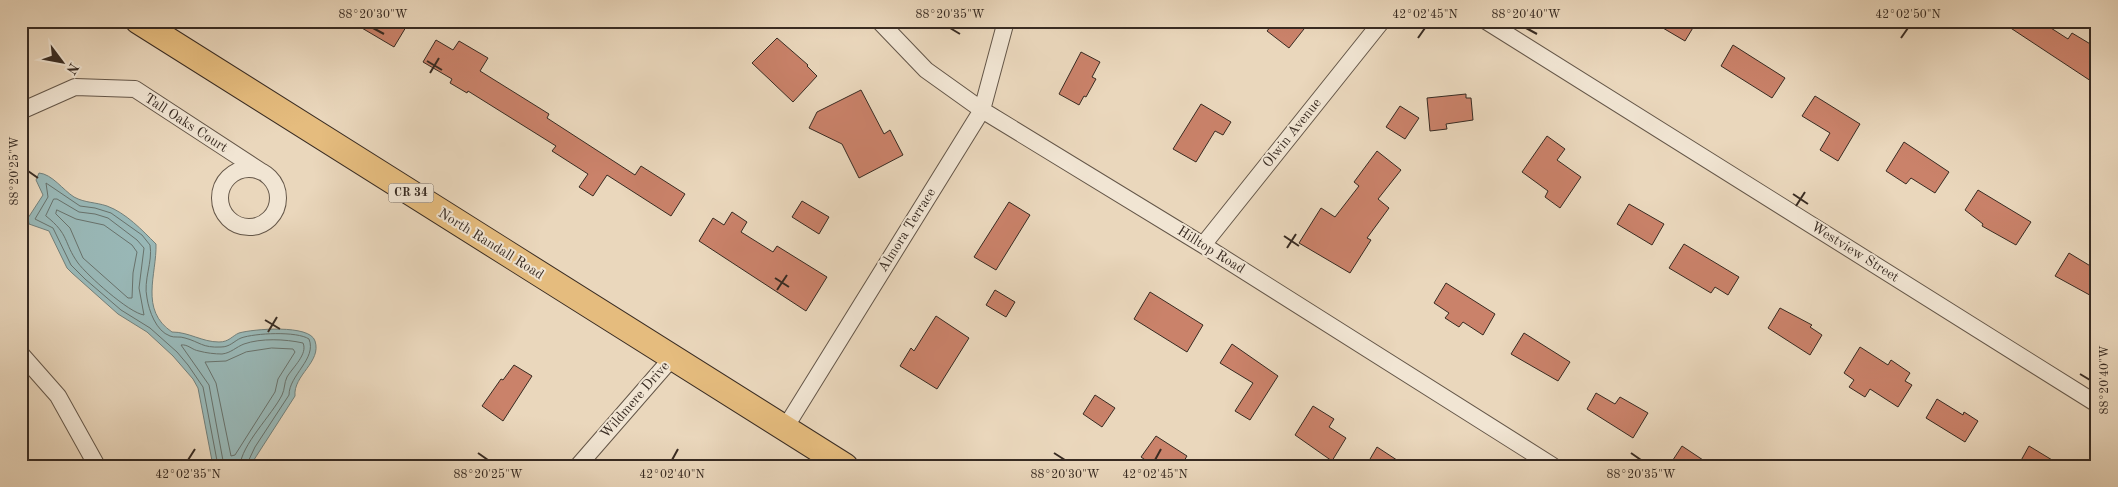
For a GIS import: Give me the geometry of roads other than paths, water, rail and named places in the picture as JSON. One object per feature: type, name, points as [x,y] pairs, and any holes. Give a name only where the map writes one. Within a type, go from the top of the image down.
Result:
[{"type":"main road","name":"North Randall Road","points":[[138,21],[845,466]]},
{"type":"street","name":"Hilltop Road","points":[[880,21],[926,70],[982,110],[1203,245],[1553,466]]},
{"type":"street","name":"Almora Terrace","points":[[785,428],[982,110],[1006,21]]},
{"type":"street","name":"Olwin Avenue","points":[[1203,245],[1382,21]]},
{"type":"street","name":"Westview Street","points":[[1486,21],[2097,404]]},
{"type":"street","name":"Tall Oaks Court","points":[[21,111],[75,87],[135,89],[262,172]]},
{"type":"street","points":[[21,354],[58,396],[97,466]]},
{"type":"street","name":"Wildmere Drive","points":[[578,466],[672,358]]},
{"type":"water","points":[[39,173],[53,179],[74,197],[107,206],[121,213],[156,244],[152,291],[153,302],[156,313],[162,323],[172,332],[219,342],[246,331],[280,329],[303,332],[311,336],[315,341],[315,356],[298,382],[295,396],[250,466],[213,466],[198,388],[193,379],[173,356],[147,332],[118,314],[67,268],[49,231],[29,224],[28,218],[43,195],[36,180]]}]
